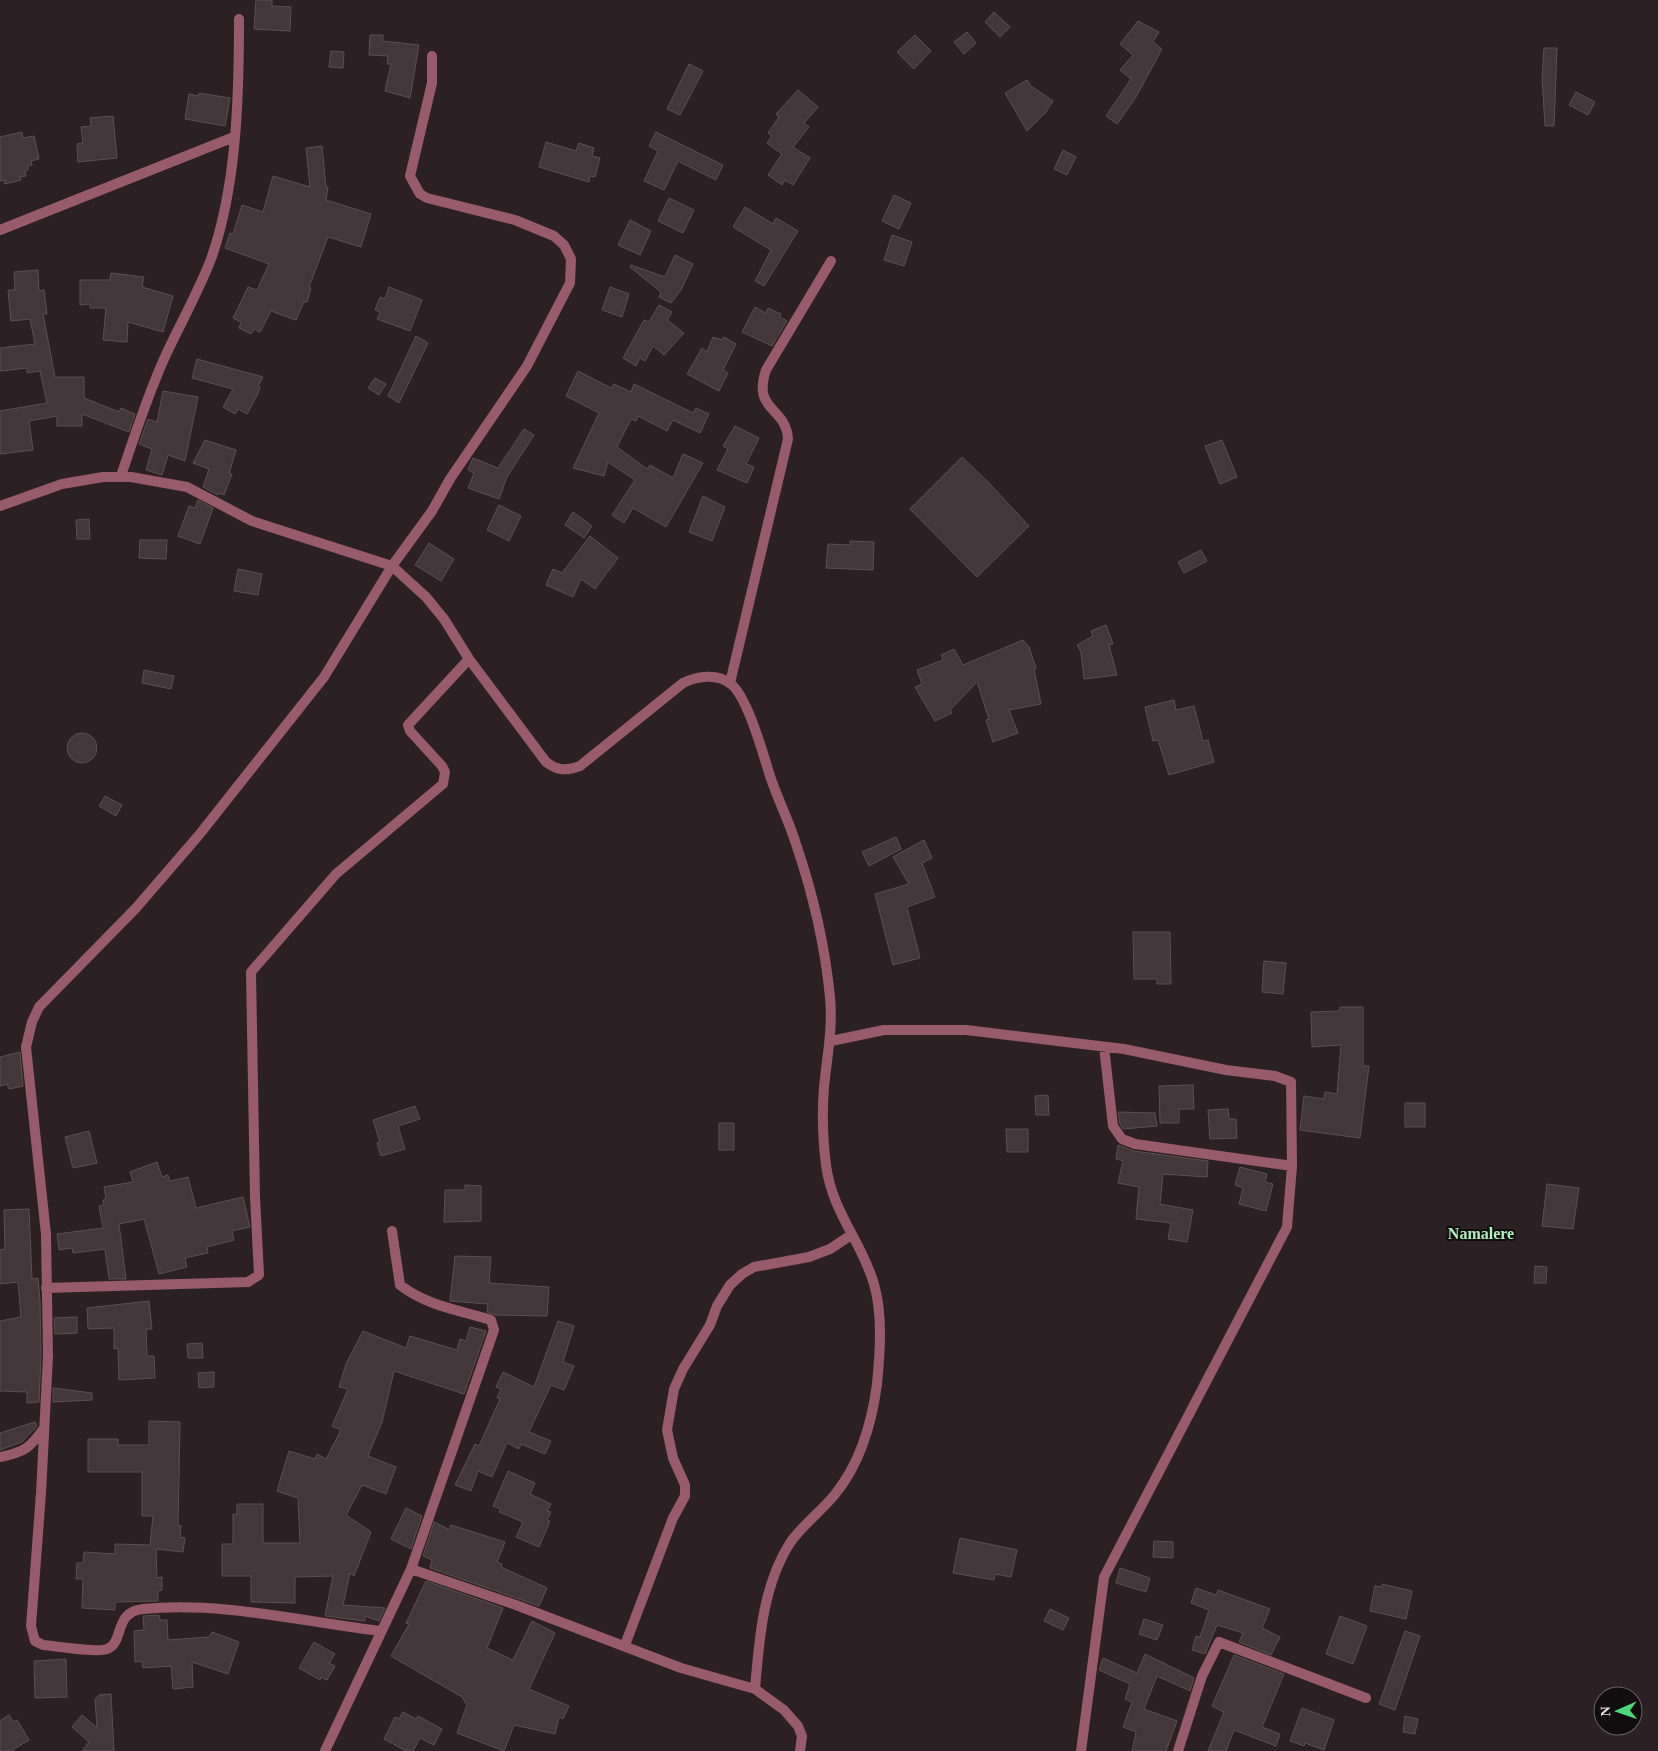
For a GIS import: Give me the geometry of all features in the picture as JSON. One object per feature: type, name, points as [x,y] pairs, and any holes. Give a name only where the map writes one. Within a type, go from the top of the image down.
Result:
[{"type":"street","points":[[120,476],[164,360],[210,260],[227,192],[234,137],[239,70],[239,19]]},
{"type":"street","points":[[381,1632],[257,1613],[194,1608],[142,1609],[134,1611],[123,1619],[114,1643],[110,1648],[104,1650],[39,1644],[32,1635],[30,1626],[48,1356],[46,1234],[26,1048],[32,1022],[39,1007],[142,901],[293,718],[324,677],[392,566],[432,511],[450,479],[527,366],[570,283],[571,259],[564,245],[554,236],[515,220],[427,198],[414,187],[410,176],[432,83],[432,56]]},
{"type":"street","points":[[0,230],[234,137]]},
{"type":"street","points":[[730,683],[788,439],[783,421],[770,408],[763,397],[761,385],[766,370],[831,261]]},
{"type":"street","points":[[0,506],[62,484],[120,476],[187,487],[252,520],[392,566],[426,597],[444,619],[469,659],[546,762],[554,768],[562,770],[580,766],[683,683],[701,676],[714,677],[730,683],[738,693],[746,708],[779,803],[796,843],[812,896],[826,962],[831,1001],[831,1041],[824,1089],[826,1166],[837,1208],[865,1261],[874,1284],[878,1304],[876,1385],[868,1430],[856,1459],[837,1491],[792,1541],[774,1574],[758,1652],[755,1689]]},
{"type":"street","points":[[46,1288],[248,1282],[259,1275],[254,1187],[251,972],[336,874],[443,784],[445,772],[442,766],[410,731],[408,725],[469,659]]},
{"type":"street","points":[[831,1041],[884,1030],[966,1030],[1104,1046],[1226,1070],[1275,1076],[1291,1082],[1292,1166],[1288,1227],[1104,1577],[1081,1751]]},
{"type":"street","points":[[1104,1046],[1113,1126],[1122,1139],[1134,1144],[1292,1166]]},
{"type":"street","points":[[325,1751],[411,1569],[494,1330],[491,1320],[437,1306],[415,1297],[400,1285],[392,1231]]},
{"type":"street","points":[[625,1645],[672,1518],[685,1496],[685,1485],[673,1458],[667,1430],[674,1389],[683,1368],[710,1325],[717,1306],[730,1286],[742,1274],[754,1267],[809,1258],[830,1249],[850,1235]]},
{"type":"street","points":[[0,1457],[20,1453],[31,1446],[44,1427]]},
{"type":"street","points":[[411,1569],[625,1645],[681,1668],[755,1689],[784,1710],[798,1726],[802,1736],[800,1751]]},
{"type":"street","points":[[1178,1751],[1202,1676],[1219,1642],[1366,1698]]},
{"type":"building","points":[[256,0],[272,0],[272,6],[291,7],[290,31],[254,29]]},
{"type":"building","points":[[994,12],[1010,27],[1000,37],[985,22]]},
{"type":"building","points":[[1138,21],[1159,32],[1153,42],[1162,49],[1136,97],[1117,124],[1106,116],[1131,79],[1120,70],[1133,55],[1120,44]]},
{"type":"building","points":[[967,32],[976,43],[964,54],[954,42]]},
{"type":"building","points":[[370,35],[383,35],[383,41],[419,45],[410,98],[385,91],[391,64],[387,64],[388,56],[369,55]]},
{"type":"building","points":[[915,35],[931,51],[914,69],[897,52]]},
{"type":"building","points":[[1544,48],[1557,48],[1554,126],[1545,126],[1542,78]]},
{"type":"building","points":[[331,51],[344,52],[343,68],[329,67]]},
{"type":"building","points":[[689,64],[703,71],[680,115],[667,109]]},
{"type":"building","points":[[1027,80],[1031,86],[1053,101],[1046,112],[1027,131],[1005,93]]},
{"type":"building","points":[[798,90],[818,107],[804,123],[809,127],[793,147],[810,158],[793,185],[785,180],[782,185],[768,175],[782,154],[767,143],[772,136],[768,133],[779,117],[776,114]]},
{"type":"building","points":[[1576,92],[1595,102],[1588,115],[1569,105]]},
{"type":"building","points":[[199,93],[230,98],[225,126],[185,119],[189,94],[198,96]]},
{"type":"building","points":[[113,116],[117,158],[78,162],[77,144],[83,143],[81,127],[91,126],[90,118]]},
{"type":"building","points":[[22,132],[23,138],[34,136],[39,159],[31,161],[32,165],[28,166],[28,170],[25,171],[26,176],[20,177],[21,180],[5,184],[4,180],[0,181],[0,137]]},
{"type":"building","points":[[656,132],[723,165],[716,180],[678,161],[664,190],[644,181],[658,151],[649,146]]},
{"type":"building","points":[[546,142],[576,151],[579,143],[594,148],[592,156],[600,158],[595,177],[590,176],[589,182],[539,167]]},
{"type":"building","points":[[322,146],[326,187],[328,187],[326,200],[371,214],[361,247],[328,237],[309,287],[311,288],[307,302],[304,302],[296,320],[271,311],[260,332],[254,329],[251,334],[239,328],[241,322],[233,318],[248,287],[257,290],[269,264],[225,248],[230,233],[233,234],[242,205],[263,212],[273,176],[310,187],[306,148]]},
{"type":"building","points":[[1063,150],[1076,157],[1067,175],[1054,169]]},
{"type":"building","points":[[894,195],[911,203],[899,229],[882,221]]},
{"type":"building","points":[[669,198],[694,210],[683,233],[658,221]]},
{"type":"building","points":[[745,207],[773,224],[776,218],[798,231],[764,286],[755,281],[771,250],[733,227]]},
{"type":"building","points":[[630,220],[651,231],[640,255],[618,245]]},
{"type":"building","points":[[892,235],[912,242],[904,266],[884,260]]},
{"type":"building","points":[[675,255],[693,264],[681,290],[671,303],[659,297],[661,292],[630,267],[631,265],[665,277]]},
{"type":"building","points":[[38,270],[39,291],[44,290],[47,314],[43,314],[55,377],[84,377],[84,398],[119,412],[121,408],[135,414],[129,432],[82,414],[82,426],[57,426],[57,416],[29,421],[33,450],[0,454],[0,411],[47,403],[40,371],[27,373],[27,368],[0,371],[0,348],[35,344],[30,319],[11,321],[8,290],[15,290],[14,272]]},
{"type":"building","points":[[111,273],[144,277],[142,287],[173,296],[163,332],[128,322],[127,342],[103,340],[106,308],[90,308],[90,304],[80,305],[80,280],[110,280]]},
{"type":"building","points":[[389,287],[422,300],[410,331],[377,319],[380,312],[375,310],[380,297],[385,299]]},
{"type":"building","points":[[610,287],[629,294],[622,317],[602,310]]},
{"type":"building","points":[[659,305],[672,312],[667,320],[684,333],[664,355],[653,346],[645,361],[640,358],[636,366],[623,358],[644,320],[649,322]]},
{"type":"building","points":[[755,307],[766,313],[768,308],[781,314],[780,317],[787,321],[772,346],[742,332]]},
{"type":"building","points":[[416,336],[428,343],[399,403],[388,396]]},
{"type":"building","points":[[713,337],[722,340],[724,337],[736,344],[723,370],[728,373],[719,391],[687,374],[702,348],[707,352]]},
{"type":"building","points":[[197,359],[263,377],[258,386],[260,387],[257,396],[247,414],[238,409],[235,414],[223,407],[233,389],[192,378]]},
{"type":"building","points":[[578,371],[611,388],[614,384],[631,392],[634,384],[693,413],[696,408],[709,414],[700,433],[673,420],[667,431],[638,416],[636,421],[631,419],[617,447],[647,469],[650,465],[673,478],[683,454],[703,463],[666,527],[633,508],[624,523],[612,515],[635,480],[608,462],[604,476],[573,468],[599,413],[566,396]]},
{"type":"building","points":[[375,378],[386,384],[379,395],[368,388]]},
{"type":"building","points":[[163,391],[198,397],[185,461],[168,455],[162,475],[146,470],[152,449],[139,444],[148,419],[157,422]]},
{"type":"building","points":[[735,426],[759,438],[746,464],[754,467],[747,483],[717,470],[728,449],[723,446]]},
{"type":"building","points":[[524,429],[534,435],[507,477],[499,499],[468,488],[474,473],[468,470],[473,458],[498,468]]},
{"type":"building","points":[[205,440],[236,450],[229,473],[232,474],[224,495],[218,493],[218,495],[203,487],[209,469],[193,463]]},
{"type":"building","points":[[1222,440],[1237,477],[1220,484],[1205,446]]},
{"type":"building","points":[[962,457],[1029,526],[977,577],[910,509]]},
{"type":"building","points":[[703,496],[725,507],[712,541],[689,532]]},
{"type":"building","points":[[198,500],[213,508],[200,544],[178,536],[189,506],[195,508]]},
{"type":"building","points":[[499,505],[521,516],[509,541],[487,530]]},
{"type":"building","points":[[573,512],[592,526],[584,538],[565,525]]},
{"type":"building","points":[[89,519],[90,539],[77,539],[76,520]]},
{"type":"building","points":[[590,536],[618,558],[595,589],[581,579],[573,597],[546,585],[553,569],[562,573]]},
{"type":"building","points":[[140,540],[167,540],[166,559],[139,558]]},
{"type":"building","points":[[850,541],[874,542],[873,570],[826,568],[828,544],[850,545]]},
{"type":"building","points":[[429,543],[454,559],[441,581],[415,565]]},
{"type":"building","points":[[1201,550],[1207,561],[1184,573],[1178,562]]},
{"type":"building","points":[[238,569],[262,574],[258,595],[234,591]]},
{"type":"building","points":[[1106,625],[1113,644],[1109,645],[1117,675],[1084,679],[1081,652],[1077,645],[1093,636],[1091,631]]},
{"type":"building","points":[[1023,640],[1029,647],[1036,668],[1034,669],[1041,704],[1009,710],[1018,733],[993,742],[986,720],[989,719],[977,682],[950,710],[952,713],[935,721],[915,687],[922,684],[917,670],[943,660],[941,655],[954,649],[963,665]]},
{"type":"building","points":[[144,670],[174,676],[171,689],[142,683]]},
{"type":"building","points":[[1174,700],[1176,710],[1194,706],[1203,741],[1208,740],[1214,762],[1169,775],[1158,740],[1153,741],[1145,707]]},
{"type":"building","points":[[82,733],[93,737],[97,748],[93,759],[82,763],[71,759],[67,748],[71,737]]},
{"type":"building","points":[[105,796],[122,805],[116,816],[99,806]]},
{"type":"building","points":[[896,837],[901,849],[869,866],[862,852]]},
{"type":"building","points":[[924,840],[932,858],[922,863],[935,897],[907,907],[920,958],[893,965],[875,894],[909,884],[893,857]]},
{"type":"building","points":[[1133,932],[1170,932],[1171,984],[1157,984],[1157,979],[1134,979]]},
{"type":"building","points":[[1264,961],[1286,963],[1283,994],[1262,992]]},
{"type":"building","points":[[1340,1007],[1363,1007],[1363,1066],[1369,1066],[1360,1138],[1300,1130],[1304,1096],[1324,1099],[1325,1092],[1337,1094],[1341,1045],[1312,1047],[1311,1012],[1340,1011]]},
{"type":"building","points":[[20,1052],[23,1086],[9,1089],[7,1084],[0,1086],[0,1057]]},
{"type":"building","points":[[1193,1085],[1194,1109],[1179,1109],[1179,1123],[1160,1123],[1159,1086]]},
{"type":"building","points":[[1048,1095],[1049,1115],[1036,1115],[1035,1096]]},
{"type":"building","points":[[1405,1103],[1425,1103],[1425,1127],[1405,1127]]},
{"type":"building","points":[[415,1106],[420,1119],[398,1126],[405,1149],[381,1156],[377,1143],[380,1142],[373,1120]]},
{"type":"building","points":[[1228,1109],[1229,1119],[1236,1119],[1237,1138],[1210,1139],[1208,1110]]},
{"type":"building","points":[[1118,1112],[1155,1113],[1157,1126],[1123,1129]]},
{"type":"building","points":[[719,1123],[734,1123],[734,1150],[719,1150]]},
{"type":"building","points":[[1006,1129],[1028,1129],[1028,1152],[1007,1152]]},
{"type":"building","points":[[89,1131],[97,1163],[73,1168],[65,1137]]},
{"type":"building","points":[[1118,1145],[1134,1151],[1208,1161],[1207,1177],[1163,1174],[1160,1204],[1193,1210],[1187,1242],[1168,1239],[1171,1223],[1136,1219],[1139,1187],[1118,1183],[1123,1161],[1116,1159]]},
{"type":"building","points":[[157,1162],[162,1177],[168,1175],[170,1181],[188,1177],[196,1208],[243,1197],[250,1227],[232,1231],[234,1240],[207,1247],[208,1253],[185,1258],[187,1267],[159,1274],[144,1219],[119,1224],[126,1279],[109,1279],[105,1249],[73,1253],[72,1248],[59,1250],[57,1234],[103,1228],[99,1206],[104,1205],[103,1200],[106,1199],[104,1187],[133,1182],[130,1172]]},
{"type":"building","points":[[1240,1167],[1267,1174],[1265,1182],[1273,1184],[1266,1211],[1239,1204],[1243,1188],[1235,1185]]},
{"type":"building","points":[[1547,1184],[1579,1188],[1573,1229],[1542,1226]]},
{"type":"building","points":[[465,1185],[481,1186],[481,1221],[444,1222],[445,1190],[465,1190]]},
{"type":"building","points":[[29,1209],[32,1279],[38,1278],[40,1300],[41,1356],[39,1402],[27,1403],[27,1392],[0,1391],[0,1321],[21,1317],[18,1282],[0,1284],[0,1250],[5,1249],[4,1210]]},
{"type":"building","points":[[455,1256],[491,1257],[489,1283],[549,1287],[547,1316],[495,1315],[487,1312],[488,1304],[450,1301]]},
{"type":"building","points":[[1535,1266],[1547,1267],[1546,1283],[1534,1283]]},
{"type":"building","points":[[149,1301],[152,1329],[146,1329],[147,1356],[154,1356],[155,1378],[119,1380],[118,1348],[114,1349],[114,1328],[88,1329],[87,1308]]},
{"type":"building","points":[[77,1317],[77,1333],[55,1334],[54,1318]]},
{"type":"building","points":[[558,1321],[574,1326],[563,1362],[574,1366],[564,1390],[551,1385],[529,1432],[551,1441],[545,1454],[521,1444],[519,1449],[507,1443],[492,1477],[478,1471],[471,1491],[455,1485],[475,1444],[479,1446],[500,1399],[497,1398],[501,1389],[496,1387],[503,1372],[534,1387]]},
{"type":"building","points":[[470,1327],[486,1331],[464,1394],[394,1371],[382,1422],[368,1456],[396,1467],[386,1494],[362,1485],[346,1515],[371,1532],[354,1576],[350,1573],[343,1605],[385,1608],[379,1621],[365,1616],[365,1621],[325,1616],[333,1576],[295,1577],[295,1603],[251,1602],[251,1576],[222,1576],[222,1544],[233,1544],[233,1514],[237,1515],[237,1504],[263,1504],[263,1543],[300,1543],[298,1498],[277,1491],[289,1451],[315,1459],[317,1454],[326,1459],[341,1430],[332,1426],[348,1389],[339,1387],[346,1364],[363,1331],[406,1348],[410,1336],[457,1350],[460,1339],[466,1341]]},
{"type":"building","points":[[202,1343],[203,1358],[188,1358],[187,1344]]},
{"type":"building","points":[[214,1372],[214,1387],[199,1388],[198,1373]]},
{"type":"building","points":[[53,1388],[92,1393],[92,1400],[53,1402]]},
{"type":"building","points":[[149,1421],[180,1422],[178,1525],[181,1526],[180,1537],[185,1538],[183,1552],[156,1549],[157,1578],[162,1577],[162,1590],[158,1591],[158,1601],[115,1602],[115,1610],[82,1608],[83,1579],[76,1579],[77,1563],[83,1563],[84,1552],[115,1554],[115,1544],[150,1545],[153,1516],[142,1516],[142,1472],[88,1472],[88,1439],[118,1439],[118,1445],[149,1445]]},
{"type":"building","points":[[35,1422],[37,1426],[22,1442],[0,1450],[0,1433]]},
{"type":"building","points":[[508,1471],[535,1483],[530,1494],[551,1504],[547,1511],[551,1512],[547,1520],[550,1521],[539,1547],[516,1537],[523,1522],[499,1512],[501,1509],[493,1506]]},
{"type":"building","points":[[406,1508],[422,1516],[411,1549],[391,1539]]},
{"type":"building","points":[[434,1522],[450,1530],[451,1525],[505,1542],[497,1562],[502,1564],[501,1567],[547,1588],[539,1606],[430,1568],[432,1560],[423,1556]]},
{"type":"building","points":[[960,1538],[1017,1550],[1011,1577],[995,1574],[994,1580],[953,1573]]},
{"type":"building","points":[[1154,1541],[1173,1542],[1173,1558],[1153,1557]]},
{"type":"building","points":[[1120,1568],[1150,1578],[1146,1592],[1116,1583]]},
{"type":"building","points":[[426,1581],[503,1608],[487,1648],[513,1660],[532,1621],[555,1633],[529,1689],[569,1706],[563,1719],[559,1717],[555,1734],[514,1725],[504,1751],[457,1733],[467,1705],[462,1697],[391,1656],[409,1624],[406,1623]]},
{"type":"building","points":[[1382,1584],[1412,1591],[1406,1619],[1370,1611],[1375,1586],[1382,1587]]},
{"type":"building","points":[[1196,1588],[1216,1595],[1218,1590],[1270,1609],[1262,1628],[1280,1637],[1271,1655],[1239,1642],[1243,1633],[1217,1625],[1205,1654],[1192,1650],[1196,1636],[1200,1637],[1209,1610],[1191,1603]]},
{"type":"building","points":[[1050,1609],[1069,1618],[1063,1630],[1044,1621]]},
{"type":"building","points":[[159,1615],[160,1620],[167,1620],[168,1640],[209,1637],[212,1632],[239,1642],[228,1674],[192,1662],[193,1687],[173,1689],[171,1666],[143,1668],[142,1661],[135,1662],[134,1631],[144,1630],[143,1616]]},
{"type":"building","points":[[1340,1616],[1367,1626],[1353,1664],[1326,1654]]},
{"type":"building","points":[[1144,1619],[1163,1625],[1157,1640],[1139,1634]]},
{"type":"building","points":[[1405,1631],[1420,1636],[1395,1710],[1379,1704]]},
{"type":"building","points":[[314,1642],[335,1654],[329,1663],[335,1666],[327,1680],[321,1677],[320,1680],[299,1668]]},
{"type":"building","points":[[1145,1654],[1194,1678],[1190,1691],[1157,1676],[1144,1709],[1177,1721],[1166,1751],[1132,1751],[1136,1732],[1123,1727],[1132,1702],[1125,1699],[1130,1684],[1099,1670],[1103,1658],[1137,1673]]},
{"type":"building","points":[[1234,1655],[1284,1674],[1262,1727],[1280,1734],[1276,1746],[1234,1730],[1226,1751],[1208,1751],[1224,1712],[1212,1706]]},
{"type":"building","points":[[66,1659],[67,1697],[35,1698],[34,1661]]},
{"type":"building","points":[[111,1694],[114,1751],[82,1751],[89,1742],[72,1727],[82,1715],[97,1728],[95,1699],[99,1695]]},
{"type":"building","points":[[1302,1708],[1334,1720],[1324,1750],[1305,1743],[1304,1746],[1290,1741]]},
{"type":"building","points":[[403,1712],[416,1719],[418,1716],[442,1729],[434,1745],[420,1738],[413,1751],[406,1751],[384,1739],[395,1717],[399,1719]]},
{"type":"building","points":[[9,1715],[13,1722],[17,1720],[29,1740],[11,1751],[0,1751],[0,1721]]},
{"type":"building","points":[[1405,1716],[1418,1719],[1415,1734],[1403,1732]]},
{"type":"district","name":"Namalere","points":[[1481,1233]]}]
